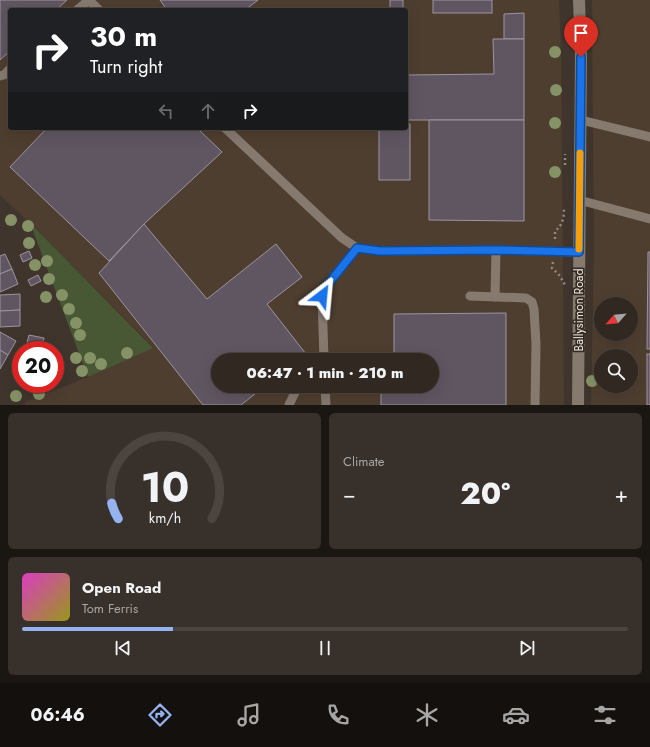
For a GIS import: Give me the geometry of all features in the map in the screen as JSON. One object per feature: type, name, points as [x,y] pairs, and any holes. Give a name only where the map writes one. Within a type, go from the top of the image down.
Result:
[{"type":"main road","name":"Ballysimon Road","points":[[578,405],[581,120],[579,0]]},
{"type":"lane","points":[[79,8],[89,0],[97,8]]},
{"type":"lane","points":[[581,120],[650,137]]},
{"type":"lane","points":[[227,130],[342,238],[357,248],[380,251],[496,250],[579,252]]},
{"type":"lane","points":[[579,200],[650,219]]},
{"type":"lane","points":[[324,353],[322,296],[325,288],[357,248]]},
{"type":"lane","points":[[495,297],[496,250]]},
{"type":"lane","points":[[470,296],[526,298],[532,302],[534,309],[536,344],[536,405]]},
{"type":"lane","points":[[290,405],[295,393]]},
{"type":"lane","points":[[325,393],[326,405]]},
{"type":"shaded area","points":[[0,0],[559,0],[561,50],[564,405],[25,405],[25,402],[48,393],[64,393],[64,387],[153,347],[30,223],[0,195]]},
{"type":"shaded area","points":[[592,0],[650,0],[650,405],[591,405],[594,250]]},
{"type":"green space","points":[[30,223],[153,348],[88,377]]},
{"type":"building","points":[[0,0],[67,0],[58,8],[8,8],[8,53],[0,60]]},
{"type":"building","points":[[160,0],[258,0],[248,8],[166,8]]},
{"type":"building","points":[[390,0],[403,0],[403,8],[390,8]]},
{"type":"building","points":[[433,0],[492,0],[492,13],[433,13]]},
{"type":"building","points":[[524,13],[524,39],[504,39],[504,14]]},
{"type":"building","points":[[493,39],[524,39],[524,120],[408,120],[408,75],[494,74]]},
{"type":"building","points":[[429,120],[524,120],[524,221],[429,220]]},
{"type":"building","points":[[408,124],[410,124],[410,180],[379,180],[379,130],[408,130]]},
{"type":"building","points":[[45,130],[199,130],[222,152],[144,224],[109,261],[10,167]]},
{"type":"building","points":[[144,224],[207,299],[276,244],[302,277],[267,304],[305,353],[211,353],[211,393],[256,393],[241,405],[203,405],[99,273]]},
{"type":"building","points":[[29,251],[32,258],[23,262],[20,255]]},
{"type":"building","points":[[648,252],[650,252],[650,349],[647,349]]},
{"type":"building","points":[[5,254],[12,269],[0,274],[0,256]]},
{"type":"building","points":[[12,269],[18,284],[0,292],[0,274]]},
{"type":"building","points":[[38,275],[41,281],[31,286],[28,280]]},
{"type":"building","points":[[20,294],[20,310],[0,311],[0,295]]},
{"type":"building","points":[[20,310],[20,326],[0,327],[0,311]]},
{"type":"building","points":[[506,313],[506,405],[381,405],[381,393],[439,393],[439,353],[394,353],[394,314]]},
{"type":"building","points":[[0,332],[16,341],[12,341],[12,348],[8,355],[0,350]]},
{"type":"building","points":[[29,335],[44,338],[43,341],[28,341]]},
{"type":"building","points":[[0,350],[8,355],[0,369]]},
{"type":"building","points":[[647,354],[650,354],[650,405],[647,405]]},
{"type":"slow traffic","points":[[579,249],[580,153]]},
{"type":"route","points":[[322,296],[325,288],[357,248],[380,251],[496,250],[579,252],[581,57]]}]
